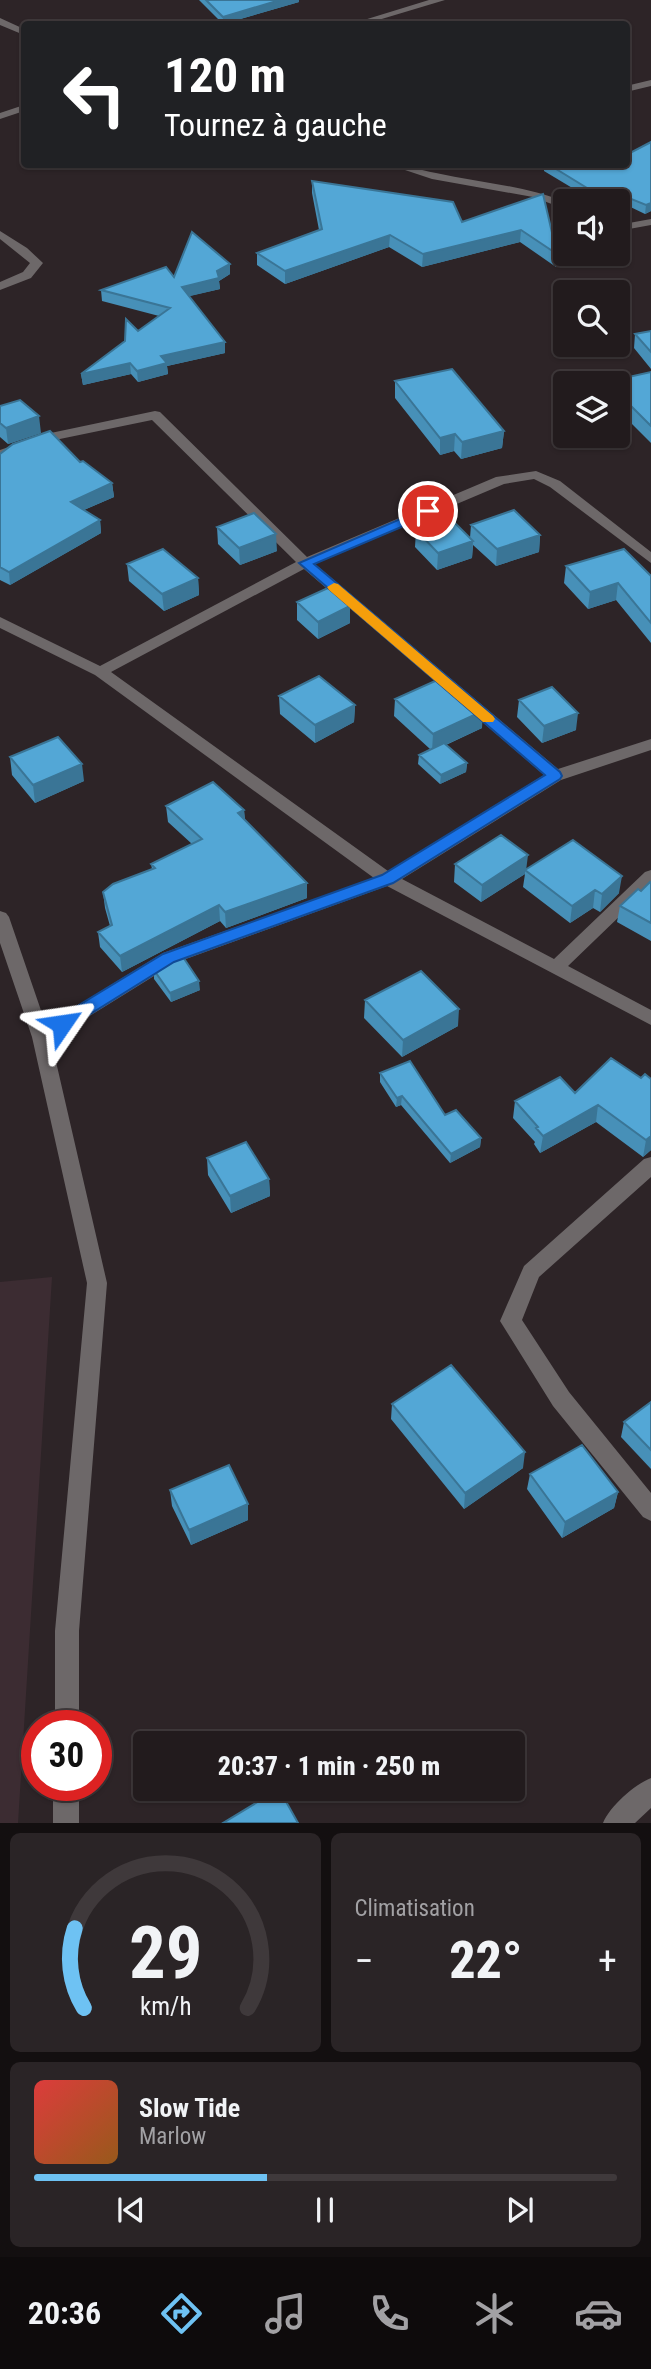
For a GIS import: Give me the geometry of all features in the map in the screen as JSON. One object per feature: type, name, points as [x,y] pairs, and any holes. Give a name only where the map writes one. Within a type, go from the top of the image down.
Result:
[{"type":"street","points":[[366,21],[440,0]]},
{"type":"street","points":[[0,20],[21,30]]},
{"type":"street","points":[[0,35],[21,31]]},
{"type":"street","points":[[630,88],[651,83]]},
{"type":"street","points":[[0,116],[21,109]]},
{"type":"street","points":[[405,168],[432,176],[536,194],[553,201]]},
{"type":"street","points":[[630,226],[651,222]]},
{"type":"street","points":[[0,234],[37,263],[27,275],[0,286]]},
{"type":"street","points":[[0,455],[51,437],[155,415],[305,563],[555,776]]},
{"type":"street","points":[[100,672],[305,563],[501,480],[536,475],[555,484],[651,559]]},
{"type":"street","points":[[0,622],[100,672],[387,879],[651,1018]]},
{"type":"street","points":[[41,1037],[169,958],[387,879],[555,776],[651,744]]},
{"type":"street","points":[[555,968],[651,876]]},
{"type":"street","points":[[0,916],[41,1037],[97,1283],[67,1631],[66,1710]]},
{"type":"street","points":[[651,1165],[531,1272],[511,1321],[561,1399],[651,1510]]},
{"type":"street","points":[[615,1823],[651,1791]]},
{"type":"street","points":[[66,1801],[66,1823]]},
{"type":"shaded area","points":[[52,1277],[25,1710],[21,1710],[18,1823],[0,1823],[0,1282]]},
{"type":"building","points":[[206,0],[280,0],[223,17]]},
{"type":"building","points":[[651,142],[651,203],[646,205],[630,198],[630,189],[589,189],[555,168],[630,168],[630,153]]},
{"type":"building","points":[[312,181],[453,202],[462,222],[543,194],[553,237],[553,251],[521,230],[423,254],[390,235],[285,271],[257,253],[322,229]]},
{"type":"building","points":[[192,232],[230,264],[217,271],[219,278],[182,287],[225,342],[161,356],[167,363],[137,371],[130,363],[81,374],[125,341],[126,319],[138,331],[170,308],[101,290],[166,267],[174,277]]},
{"type":"building","points":[[651,331],[651,352],[635,334]]},
{"type":"building","points":[[452,369],[504,431],[462,442],[455,434],[440,438],[395,381]]},
{"type":"building","points":[[651,372],[651,426],[630,405],[630,377]]},
{"type":"building","points":[[20,400],[39,416],[6,428],[0,423],[0,406]]},
{"type":"building","points":[[50,431],[80,462],[83,461],[112,483],[71,502],[100,520],[9,572],[0,567],[0,454],[13,444]]},
{"type":"building","points":[[514,510],[540,535],[497,549],[471,525]]},
{"type":"building","points":[[254,513],[276,534],[239,548],[217,527]]},
{"type":"building","points":[[450,518],[473,541],[438,553],[416,530]]},
{"type":"building","points":[[163,549],[198,578],[162,594],[127,564]]},
{"type":"building","points":[[624,549],[651,576],[651,623],[618,583],[590,592],[566,566]]},
{"type":"building","points":[[328,588],[350,606],[318,622],[297,602]]},
{"type":"building","points":[[319,676],[355,705],[315,725],[279,696]]},
{"type":"building","points":[[444,677],[483,711],[433,734],[395,699]]},
{"type":"building","points":[[552,687],[578,713],[544,726],[519,700]]},
{"type":"building","points":[[58,737],[82,764],[33,785],[10,757]]},
{"type":"building","points":[[444,743],[467,763],[441,775],[419,755]]},
{"type":"building","points":[[213,782],[244,810],[238,813],[307,883],[225,912],[219,905],[120,956],[98,932],[112,925],[103,892],[113,884],[155,868],[151,864],[202,839],[166,806]]},
{"type":"building","points":[[501,835],[528,855],[482,885],[455,864]]},
{"type":"building","points":[[573,840],[622,876],[602,894],[595,890],[572,906],[525,870]]},
{"type":"building","points":[[651,883],[651,923],[620,906]]},
{"type":"building","points":[[181,954],[199,981],[170,993],[154,970]]},
{"type":"building","points":[[421,971],[459,1009],[403,1040],[365,1000]]},
{"type":"building","points":[[611,1058],[641,1078],[645,1074],[651,1079],[651,1136],[646,1140],[598,1105],[543,1136],[515,1101],[560,1077],[575,1093]]},
{"type":"building","points":[[410,1061],[445,1115],[456,1110],[481,1138],[451,1154],[402,1096],[397,1098],[380,1073]]},
{"type":"building","points":[[246,1142],[269,1179],[230,1196],[207,1158]]},
{"type":"building","points":[[451,1365],[525,1452],[465,1493],[392,1404]]},
{"type":"building","points":[[651,1402],[651,1450],[624,1422]]},
{"type":"building","points":[[582,1445],[618,1492],[565,1522],[530,1474]]},
{"type":"building","points":[[229,1465],[248,1504],[189,1530],[170,1490]]},
{"type":"building","points":[[259,1801],[286,1801],[298,1823],[223,1823]]},
{"type":"slow traffic","points":[[334,587],[488,719]]},
{"type":"route","points":[[62,1024],[169,958],[387,879],[555,776],[305,563],[428,511]]}]
